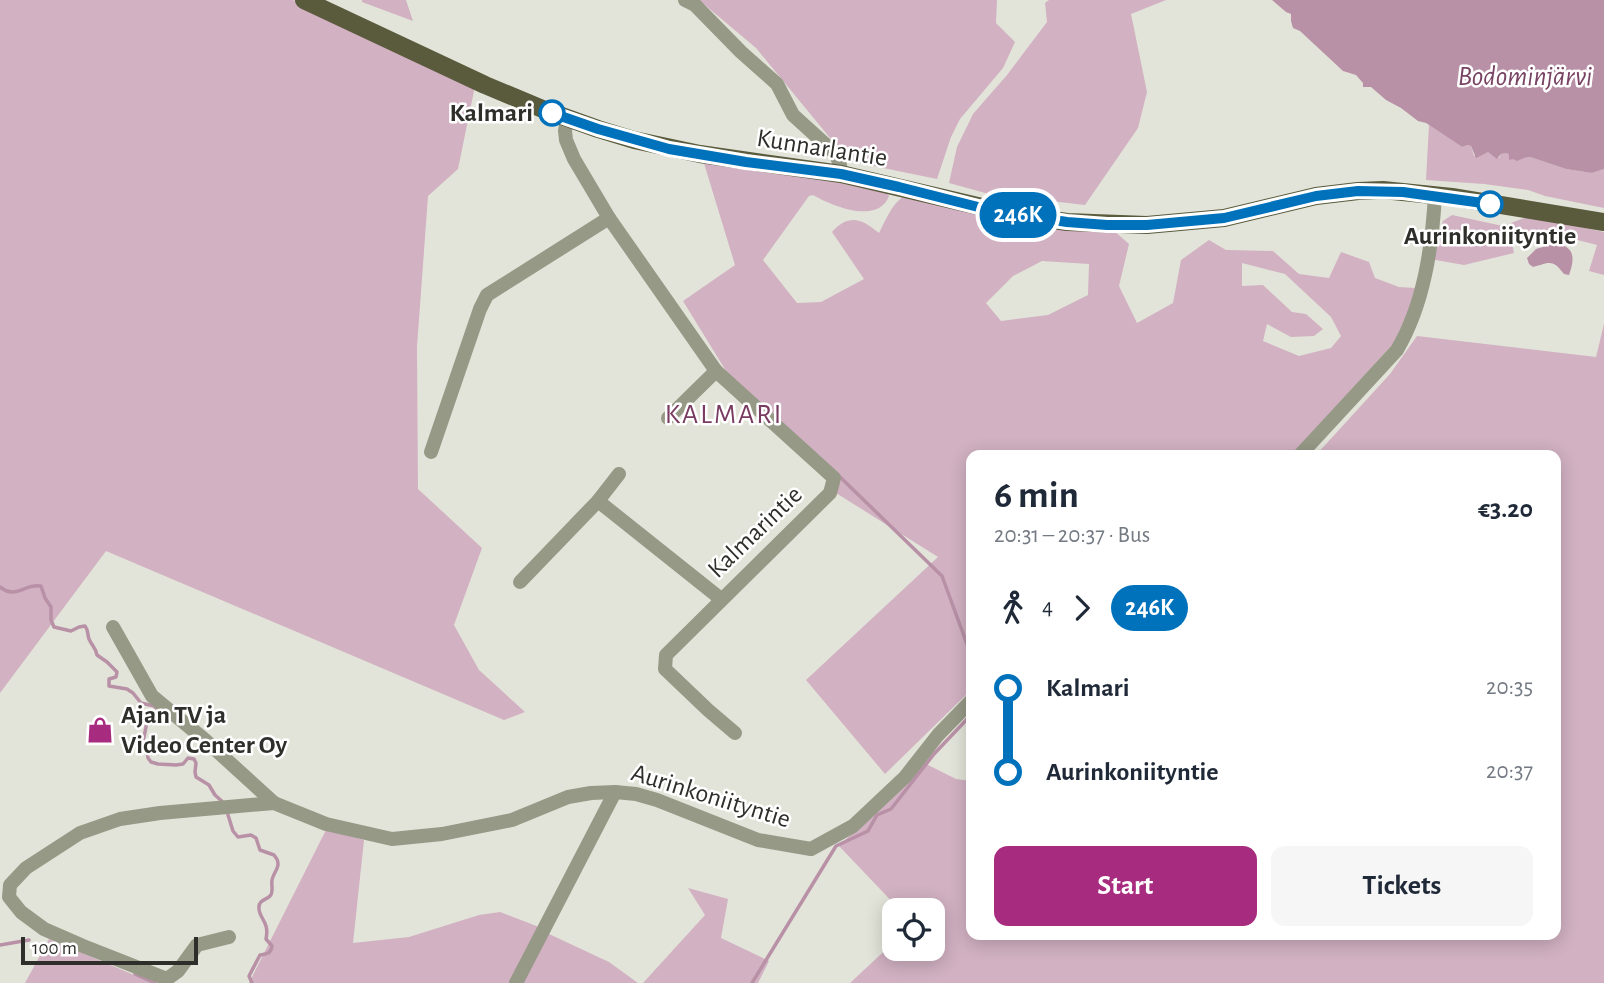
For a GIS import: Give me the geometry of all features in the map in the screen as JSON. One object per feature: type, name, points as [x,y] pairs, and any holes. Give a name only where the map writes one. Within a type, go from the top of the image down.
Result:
[{"type":"main road","name":"Kunnarlantie","points":[[304,0],[475,80],[568,119],[634,140],[746,162],[841,174],[1012,214],[1067,222],[1147,225],[1224,218],[1336,193],[1383,191],[1435,195],[1604,222]]},
{"type":"street","points":[[685,0],[695,5],[777,84],[793,115],[836,154],[841,174]]},
{"type":"street","name":"Kalmarintie","points":[[568,119],[566,140],[609,218],[716,372],[834,478],[830,493],[666,655],[665,669],[735,733]]},
{"type":"street","points":[[1305,450],[1397,351],[1406,335],[1423,282],[1435,195]]},
{"type":"street","points":[[431,452],[487,295],[609,218]]},
{"type":"street","points":[[668,418],[716,372]]},
{"type":"street","points":[[520,582],[598,501],[619,474]]},
{"type":"street","points":[[598,501],[721,599]]},
{"type":"street","points":[[113,627],[152,696],[274,803]]},
{"type":"street","name":"Aurinkoniityntie","points":[[229,937],[197,945],[178,971],[167,979],[44,929],[21,912],[9,897],[10,885],[26,868],[80,833],[120,819],[274,803],[326,824],[392,839],[442,834],[512,820],[568,797],[615,792],[657,800],[758,840],[811,849],[853,826],[905,777],[938,735],[966,706]]},
{"type":"street","points":[[516,983],[615,792]]},
{"type":"shaded area","points":[[0,0],[293,0],[475,86],[458,169],[428,196],[417,347],[418,489],[482,548],[454,625],[479,670],[525,712],[504,720],[106,551],[0,693]]},
{"type":"shaded area","points":[[406,0],[413,21],[362,2]]},
{"type":"shaded area","points":[[699,0],[997,0],[996,23],[1015,42],[1003,68],[960,119],[937,179],[849,161],[756,48]]},
{"type":"shaded area","points":[[1049,0],[1166,0],[1131,14],[1147,92],[1138,128],[1085,205],[989,194],[949,183],[957,147],[973,114],[1047,22],[1045,3]]},
{"type":"shaded area","points":[[1429,125],[1462,147],[1471,146],[1474,156],[1488,152],[1499,158],[1501,154],[1507,153],[1513,159],[1530,157],[1566,169],[1592,173],[1604,169],[1604,208],[1528,190],[1426,180]]},
{"type":"shaded area","points":[[703,160],[884,188],[889,196],[883,205],[875,210],[842,208],[813,195],[809,196],[763,260],[797,303],[821,302],[864,279],[832,232],[844,222],[856,220],[879,233],[894,206],[908,194],[1113,230],[1129,244],[1119,286],[1137,323],[1173,303],[1181,260],[1209,240],[1226,250],[1273,251],[1299,274],[1329,278],[1341,252],[1369,262],[1375,278],[1399,287],[1415,288],[1394,343],[1296,450],[966,450],[966,695],[885,774],[806,680],[938,557],[836,493],[835,471],[731,379],[683,301],[735,265]],"holes":[[[1042,261],[1089,264],[1088,295],[1048,315],[1001,321],[986,303],[1013,276]],[[1242,263],[1285,274],[1331,317],[1341,336],[1331,348],[1299,356],[1263,341],[1267,324],[1291,337],[1314,336],[1323,329],[1306,314],[1292,312],[1263,285],[1242,286]]]},
{"type":"shaded area","points":[[1452,215],[1503,226],[1529,216],[1604,232],[1604,275],[1589,271],[1597,245],[1554,234],[1512,243],[1514,253],[1464,265],[1430,259],[1443,221]]},
{"type":"shaded area","points":[[1604,324],[1604,983],[850,983],[882,953],[882,961],[945,961],[945,898],[889,898],[839,846],[924,763],[956,779],[966,780],[966,940],[1561,940],[1561,450],[1321,450],[1390,374],[1417,336],[1596,357]]},
{"type":"shaded area","points":[[326,830],[364,840],[353,943],[409,937],[479,915],[500,912],[539,927],[609,962],[638,983],[249,983]]},
{"type":"shaded area","points":[[688,888],[728,899],[721,938],[769,961],[758,983],[643,983],[705,915]]},
{"type":"shaded area","points":[[49,939],[153,983],[25,983]]},
{"type":"water","name":"Bodominjärvi","points":[[1272,0],[1604,0],[1604,169],[1592,173],[1566,169],[1530,157],[1517,161],[1509,160],[1507,153],[1501,154],[1497,159],[1488,152],[1476,158],[1471,146],[1462,147],[1386,100],[1371,87],[1363,87],[1356,75],[1343,71],[1300,31],[1293,28],[1291,14]]},
{"type":"water","points":[[1556,243],[1567,247],[1572,254],[1569,275],[1553,264],[1533,267],[1529,264],[1527,258],[1536,249]]},
{"type":"waterway","points":[[838,475],[942,576],[966,641]]},
{"type":"waterway","points":[[0,587],[16,592],[41,586],[51,607],[54,627],[71,631],[85,626],[97,655],[117,672],[116,677],[109,679],[109,686],[127,689],[141,703],[154,706],[158,710],[157,715],[147,722],[143,742],[151,762],[176,765],[183,764],[188,758],[194,759],[196,777],[209,785],[225,804]]},
{"type":"waterway","points":[[752,983],[836,846],[868,831],[877,815],[891,809],[934,754],[966,720]]},
{"type":"waterway","points":[[228,815],[238,837],[251,835],[256,838],[260,850],[274,855],[278,862],[271,894],[259,905],[266,928],[266,939],[272,946],[271,951],[260,955],[249,976],[252,983]]},
{"type":"waterway","points":[[0,945],[29,940]]},
{"type":"waterway","points":[[135,974],[155,983]]},
{"type":"bus line","name":"246K","points":[[552,113],[669,149],[841,174],[994,211],[1067,222],[1107,225],[1188,222],[1254,212],[1316,196],[1358,191],[1435,195],[1490,204]]},
{"type":"place","name":"Kalmari","points":[[552,113]]},
{"type":"place","name":"Aurinkoniityntie","points":[[1490,204]]},
{"type":"place","name":"Ajan TV ja Video Center Oy","points":[[100,730]]},
{"type":"district","name":"KALMARI","points":[[724,415]]}]
